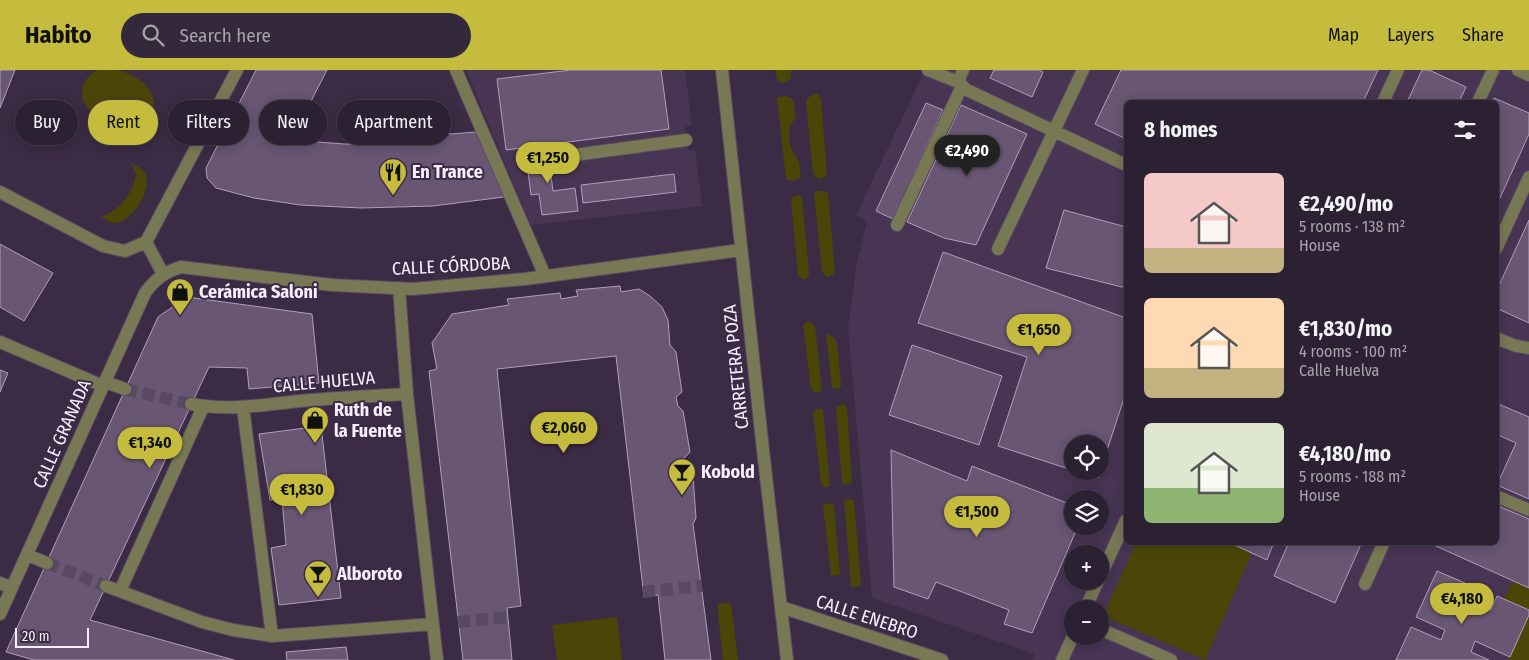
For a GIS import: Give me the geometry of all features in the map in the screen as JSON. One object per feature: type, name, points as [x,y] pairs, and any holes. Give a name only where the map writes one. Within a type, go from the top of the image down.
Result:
[{"type":"street","points":[[0,192],[103,246],[125,251],[146,242],[237,70]]},
{"type":"street","points":[[456,70],[545,276]]},
{"type":"street","name":"CARRETERA POZA","points":[[722,70],[787,660]]},
{"type":"street","points":[[928,70],[1124,164]]},
{"type":"street","points":[[897,225],[960,84],[963,70]]},
{"type":"street","points":[[998,249],[1083,70]]},
{"type":"street","points":[[1384,100],[1398,70]]},
{"type":"street","points":[[1479,100],[1493,70]]},
{"type":"street","points":[[1518,70],[1529,75]]},
{"type":"street","points":[[566,156],[686,140]]},
{"type":"street","points":[[1499,242],[1529,177]]},
{"type":"street","points":[[146,242],[163,274]]},
{"type":"street","name":"CALLE CÓRDOBA","points":[[163,274],[181,267],[332,285],[412,289],[545,276],[741,250]]},
{"type":"street","name":"CALLE GRANADA","points":[[0,614],[6,585],[27,555],[145,293],[152,283],[163,274]]},
{"type":"street","points":[[399,288],[407,394],[436,660]]},
{"type":"street","points":[[1499,339],[1516,346],[1529,348]]},
{"type":"street","points":[[0,342],[104,384],[125,389]]},
{"type":"street","name":"CALLE HUELVA","points":[[120,591],[197,405],[243,406],[330,398],[407,394]]},
{"type":"street","points":[[243,406],[272,636]]},
{"type":"street","points":[[1499,497],[1529,510]]},
{"type":"street","points":[[1109,557],[1124,524]]},
{"type":"street","points":[[1365,584],[1383,545]]},
{"type":"street","points":[[27,555],[47,563]]},
{"type":"street","points":[[106,586],[202,622],[233,630],[272,636],[433,624]]},
{"type":"street","name":"CALLE ENEBRO","points":[[781,607],[942,660]]},
{"type":"street","points":[[1109,633],[1171,660]]},
{"type":"street","points":[[1062,660],[1069,645]]},
{"type":"shaded area","points":[[98,70],[117,70],[136,77],[150,90],[153,100],[88,100],[88,108],[83,100],[82,88],[87,78]]},
{"type":"shaded area","points":[[466,70],[685,70],[692,126],[685,127],[686,140],[688,150],[695,150],[702,206],[531,225]]},
{"type":"shaded area","points":[[775,70],[791,70],[791,78],[782,83],[777,80]]},
{"type":"shaded area","points":[[925,70],[1529,70],[1529,660],[1032,660],[1035,654],[872,598],[848,328],[857,262],[867,222],[856,215]]},
{"type":"shaded area","points":[[817,93],[821,100],[827,174],[820,179],[815,177],[813,172],[806,102],[807,98]]},
{"type":"shaded area","points":[[786,96],[793,99],[796,117],[790,126],[789,139],[792,151],[799,161],[801,177],[793,181],[786,179],[777,97]]},
{"type":"shaded area","points":[[131,163],[142,169],[146,175],[146,189],[134,211],[128,217],[115,223],[101,217],[120,206],[128,196],[136,175]]},
{"type":"shaded area","points":[[817,191],[828,193],[835,272],[827,277],[822,272],[814,193]]},
{"type":"shaded area","points":[[797,195],[802,199],[809,273],[809,276],[805,279],[798,276],[791,198]]},
{"type":"shaded area","points":[[811,322],[815,327],[822,390],[819,392],[814,392],[811,388],[803,325]]},
{"type":"shaded area","points":[[826,333],[834,338],[837,343],[841,386],[839,389],[832,388]]},
{"type":"shaded area","points":[[842,404],[847,407],[852,482],[846,485],[843,485],[842,482],[836,408]]},
{"type":"shaded area","points":[[816,409],[823,411],[830,484],[828,487],[824,487],[821,484],[813,413]]},
{"type":"shaded area","points":[[845,499],[854,500],[861,586],[856,587],[851,587]]},
{"type":"shaded area","points":[[828,503],[834,505],[840,575],[831,576],[823,505]]},
{"type":"shaded area","points":[[1135,545],[1233,545],[1252,553],[1205,660],[1109,619],[1109,603]]},
{"type":"shaded area","points":[[1513,581],[1529,588],[1529,610],[1504,599]]},
{"type":"shaded area","points":[[731,603],[738,660],[723,660],[717,604]]},
{"type":"shaded area","points":[[1529,615],[1529,660],[1509,660],[1510,657]]},
{"type":"shaded area","points":[[617,617],[622,660],[557,660],[552,625]]},
{"type":"building","points":[[0,70],[15,70],[0,108]]},
{"type":"building","points":[[256,70],[327,70],[312,100],[259,100],[259,145],[327,145],[327,143],[337,143],[337,145],[451,145],[451,134],[476,132],[504,197],[433,206],[361,208],[300,205],[254,198],[216,188],[207,178],[206,168],[218,145],[249,145],[249,100],[241,100]]},
{"type":"building","points":[[571,70],[661,70],[669,129],[506,150],[497,79]]},
{"type":"building","points":[[994,70],[1039,70],[1043,72],[1032,97],[990,78]]},
{"type":"building","points":[[1121,70],[1378,70],[1364,100],[1124,100],[1124,138],[1095,124]]},
{"type":"building","points":[[1422,70],[1429,70],[1466,87],[1460,100],[1408,100]]},
{"type":"building","points":[[1499,100],[1529,113],[1529,134],[1499,200]]},
{"type":"building","points":[[926,103],[943,110],[893,219],[876,211]]},
{"type":"building","points":[[961,105],[1027,134],[976,245],[944,238],[907,222]]},
{"type":"building","points":[[547,145],[553,191],[575,188],[578,211],[542,215],[539,194],[531,195],[525,147]]},
{"type":"building","points":[[674,174],[676,192],[583,203],[581,185]]},
{"type":"building","points":[[1064,210],[1124,226],[1124,288],[1046,268]]},
{"type":"building","points":[[1529,220],[1529,323],[1499,309],[1499,285]]},
{"type":"building","points":[[0,244],[53,273],[24,321],[0,307]]},
{"type":"building","points":[[943,252],[1124,317],[1124,398],[1109,444],[1109,435],[1064,435],[1064,467],[998,446],[1027,357],[918,323]]},
{"type":"building","points":[[620,286],[621,292],[639,289],[662,307],[668,320],[670,345],[676,352],[682,392],[676,397],[678,406],[683,411],[690,452],[684,458],[687,471],[693,476],[696,518],[693,524],[711,660],[665,660],[658,595],[644,597],[616,356],[497,369],[521,606],[507,608],[512,660],[463,660],[429,371],[437,369],[432,343],[452,314],[509,305],[507,299],[560,293],[561,299],[578,296],[576,290]]},
{"type":"building","points":[[187,297],[312,314],[319,383],[249,389],[247,368],[209,367],[90,620],[234,660],[34,660],[6,652],[158,317]]},
{"type":"building","points":[[912,345],[1002,376],[979,445],[889,415]]},
{"type":"building","points":[[0,370],[8,373],[0,392]]},
{"type":"building","points":[[1499,404],[1529,417],[1529,499],[1499,486],[1499,481],[1516,443],[1499,435]]},
{"type":"building","points":[[321,426],[341,598],[279,605],[271,548],[286,545],[282,499],[270,500],[259,434]]},
{"type":"building","points":[[891,450],[967,481],[972,466],[1064,502],[1064,535],[1074,535],[1070,545],[1064,545],[1064,559],[1032,633],[1004,624],[1009,610],[936,582],[928,599],[894,587]]},
{"type":"building","points":[[1499,506],[1529,519],[1529,588],[1434,545],[1499,545]]},
{"type":"building","points":[[1234,545],[1273,545],[1267,560]]},
{"type":"building","points":[[1288,545],[1361,545],[1335,603],[1274,576]]},
{"type":"building","points":[[1437,571],[1465,583],[1459,596],[1491,610],[1497,596],[1529,610],[1529,615],[1510,657],[1475,641],[1471,652],[1489,660],[1396,660],[1411,627],[1441,640],[1445,630],[1416,617]]},
{"type":"building","points":[[346,647],[348,660],[287,660],[286,652]]},
{"type":"tunnel","points":[[125,389],[191,404]]},
{"type":"tunnel","points":[[47,563],[106,586]]},
{"type":"tunnel","points":[[643,592],[702,586]]},
{"type":"tunnel","points":[[458,622],[508,617]]},
{"type":"place","name":"En Trance","points":[[393,196]]},
{"type":"place","name":"Cerámica Saloni","points":[[180,316]]},
{"type":"place","name":"Ruth de la Fuente","points":[[315,444]]},
{"type":"place","name":"Kobold","points":[[682,496]]},
{"type":"place","name":"Alboroto","points":[[318,598]]}]
